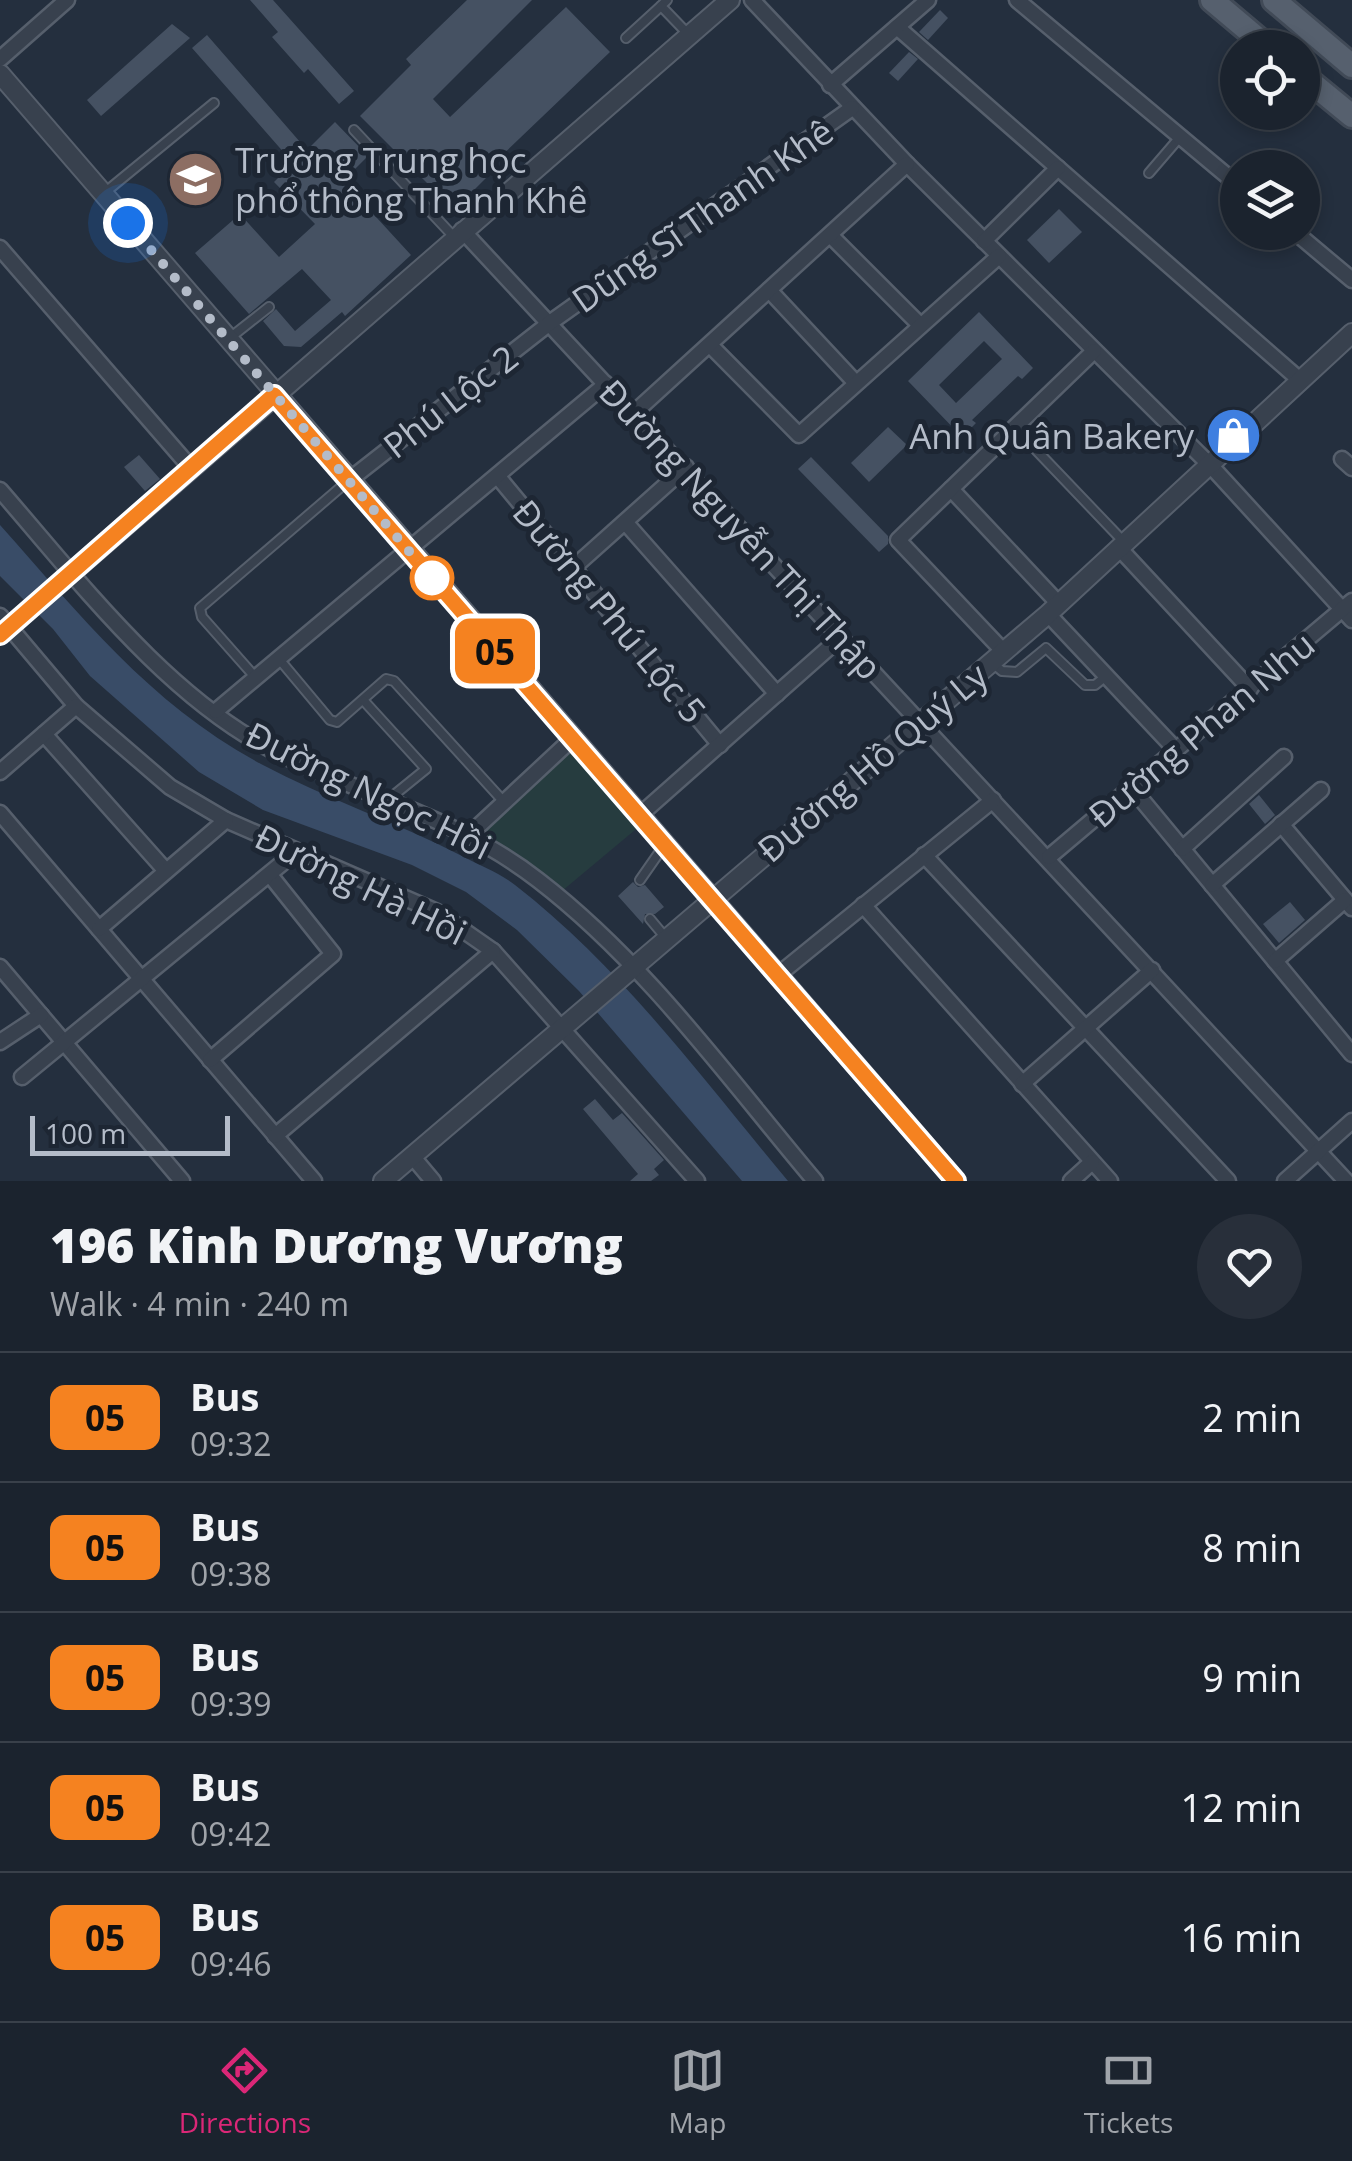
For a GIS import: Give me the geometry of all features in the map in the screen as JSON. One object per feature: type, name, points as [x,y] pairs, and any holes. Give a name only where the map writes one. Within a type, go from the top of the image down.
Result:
[{"type":"main road","points":[[1212,0],[1248,30]]},
{"type":"main road","points":[[1274,0],[1352,66]]},
{"type":"main road","points":[[1320,90],[1352,116]]},
{"type":"street","points":[[0,59],[67,0]]},
{"type":"street","points":[[8,624],[66,578],[730,0]]},
{"type":"street","points":[[752,0],[852,108],[1211,466],[1349,610]]},
{"type":"street","points":[[830,85],[928,0]]},
{"type":"street","points":[[1016,0],[1220,170]]},
{"type":"street","points":[[897,27],[1301,381]]},
{"type":"street","points":[[0,74],[956,1181]]},
{"type":"street","name":"Dũng Sĩ Thanh Khê","points":[[552,322],[852,108]]},
{"type":"street","points":[[635,412],[907,164]]},
{"type":"street","points":[[984,241],[1058,168]]},
{"type":"street","name":"Đường Nguyễn Thị Thập","points":[[458,233],[552,322],[1346,1181]]},
{"type":"street","points":[[830,235],[920,325]]},
{"type":"street","points":[[0,248],[191,468]]},
{"type":"street","points":[[1316,250],[1352,280]]},
{"type":"street","points":[[710,344],[799,435],[854,381],[999,256]]},
{"type":"street","points":[[769,290],[854,381]]},
{"type":"street","name":"Phú Lộc 2","points":[[348,481],[552,322]]},
{"type":"street","name":"Đường Hồ Quý Ly","points":[[383,1181],[564,1028],[627,969],[1054,609],[1352,333]]},
{"type":"street","points":[[998,657],[898,540],[1094,350]]},
{"type":"street","points":[[216,712],[499,478],[606,384]]},
{"type":"street","points":[[573,568],[686,468]]},
{"type":"street","name":"Đường Phú Lộc 5","points":[[499,478],[720,744]]},
{"type":"street","points":[[952,489],[1106,676],[1176,750]]},
{"type":"street","name":"Đường Ngọc Hồi","points":[[0,490],[66,578],[167,674],[216,712],[277,753],[470,834],[536,878],[627,969],[815,1181]]},
{"type":"street","points":[[625,522],[778,694]]},
{"type":"street","points":[[1123,546],[1250,689]]},
{"type":"street","name":"Đường Phan Nhu","points":[[1048,856],[1349,610]]},
{"type":"street","name":"Đường Hà Hồi","points":[[8,624],[76,706],[170,787],[226,820],[437,912],[493,950],[697,1181]]},
{"type":"street","points":[[640,814],[841,638]]},
{"type":"street","points":[[0,772],[76,706]]},
{"type":"street","points":[[44,734],[166,871]]},
{"type":"street","points":[[470,834],[573,738]]},
{"type":"street","points":[[1182,848],[1284,757]]},
{"type":"street","points":[[1132,788],[1352,1054]]},
{"type":"street","points":[[1212,885],[1321,790]]},
{"type":"street","points":[[778,975],[993,800]]},
{"type":"street","points":[[0,813],[314,1181]]},
{"type":"street","points":[[99,929],[226,820]]},
{"type":"street","points":[[1275,961],[1348,904],[1282,824]]},
{"type":"street","points":[[22,1077],[298,851]]},
{"type":"street","points":[[924,856],[1228,1181]]},
{"type":"street","points":[[210,1060],[334,954],[270,876]]},
{"type":"street","points":[[863,905],[1110,1181]]},
{"type":"street","points":[[275,1136],[493,950]]},
{"type":"street","points":[[0,966],[182,1181]]},
{"type":"street","points":[[1022,1084],[1152,970]]},
{"type":"street","points":[[0,1042],[41,1015]]},
{"type":"street","points":[[1284,1181],[1352,1120]]},
{"type":"street","points":[[412,1156],[433,1181]]},
{"type":"street","points":[[1071,1181],[1092,1162]]},
{"type":"lane","points":[[626,38],[664,3],[689,35]]},
{"type":"lane","points":[[103,194],[214,103]]},
{"type":"lane","points":[[354,130],[458,233]]},
{"type":"lane","points":[[1150,173],[1180,137]]},
{"type":"lane","points":[[227,340],[269,307]]},
{"type":"lane","points":[[1014,428],[1123,546]]},
{"type":"lane","points":[[256,678],[202,616],[200,608],[348,481]]},
{"type":"lane","points":[[998,657],[1002,670],[1017,672],[1046,648],[1085,685],[1095,686],[1106,676]]},
{"type":"lane","points":[[279,659],[330,720],[337,722],[386,679],[394,681],[504,802]]},
{"type":"lane","points":[[364,701],[426,769],[390,799]]},
{"type":"lane","points":[[640,880],[665,843]]},
{"type":"lane","points":[[650,918],[665,937]]},
{"type":"green space","points":[[573,738],[641,825],[562,891],[470,834]]},
{"type":"water","points":[[0,525],[120,657],[221,740],[286,777],[496,873],[554,917],[626,988],[788,1181],[742,1181],[579,991],[517,930],[466,892],[412,865],[263,810],[199,772],[90,676],[53,629],[0,576]]},
{"type":"building","points":[[250,0],[273,0],[354,91],[339,104],[272,37],[278,32]]},
{"type":"building","points":[[467,0],[532,0],[433,99],[450,117],[566,7],[610,52],[494,163],[498,166],[454,210],[360,116],[411,65],[406,59]]},
{"type":"building","points":[[940,10],[948,18],[928,40],[919,32]]},
{"type":"building","points":[[172,24],[190,38],[101,116],[87,100]]},
{"type":"building","points":[[207,35],[307,150],[335,122],[368,156],[343,181],[411,255],[345,316],[342,312],[301,347],[284,346],[263,321],[276,309],[295,331],[331,300],[302,269],[249,314],[195,253],[240,214],[279,257],[315,224],[274,182],[293,163],[192,48]]},
{"type":"building","points":[[909,52],[918,59],[898,81],[889,73]]},
{"type":"building","points":[[1059,209],[1082,232],[1049,263],[1027,240]]},
{"type":"building","points":[[979,312],[1033,368],[1022,379],[1018,376],[972,420],[976,423],[962,437],[908,381]],"holes":[[[984,341],[1002,359],[956,403],[939,385]]]},
{"type":"building","points":[[888,427],[907,445],[869,482],[851,463]]},
{"type":"building","points":[[139,455],[160,479],[145,491],[124,467]]},
{"type":"building","points":[[811,457],[888,536],[888,544],[879,552],[798,469]]},
{"type":"building","points":[[1259,795],[1275,815],[1265,824],[1249,804]]},
{"type":"building","points":[[633,882],[638,887],[645,885],[664,907],[655,914],[645,914],[643,924],[618,896]]},
{"type":"building","points":[[1290,902],[1305,920],[1279,943],[1263,924]]},
{"type":"building","points":[[595,1099],[613,1120],[622,1113],[664,1160],[654,1169],[659,1175],[651,1181],[630,1181],[638,1174],[583,1109]]},
{"type":"bus line","name":"05","points":[[0,635],[274,395],[956,1181]]},
{"type":"place","name":"Trường Trung học phổ thông Thanh Khê","points":[[196,179]]},
{"type":"place","name":"Anh Quân Bakery","points":[[1233,435]]},
{"type":"route","points":[[128,223],[438,585],[432,578]]}]
